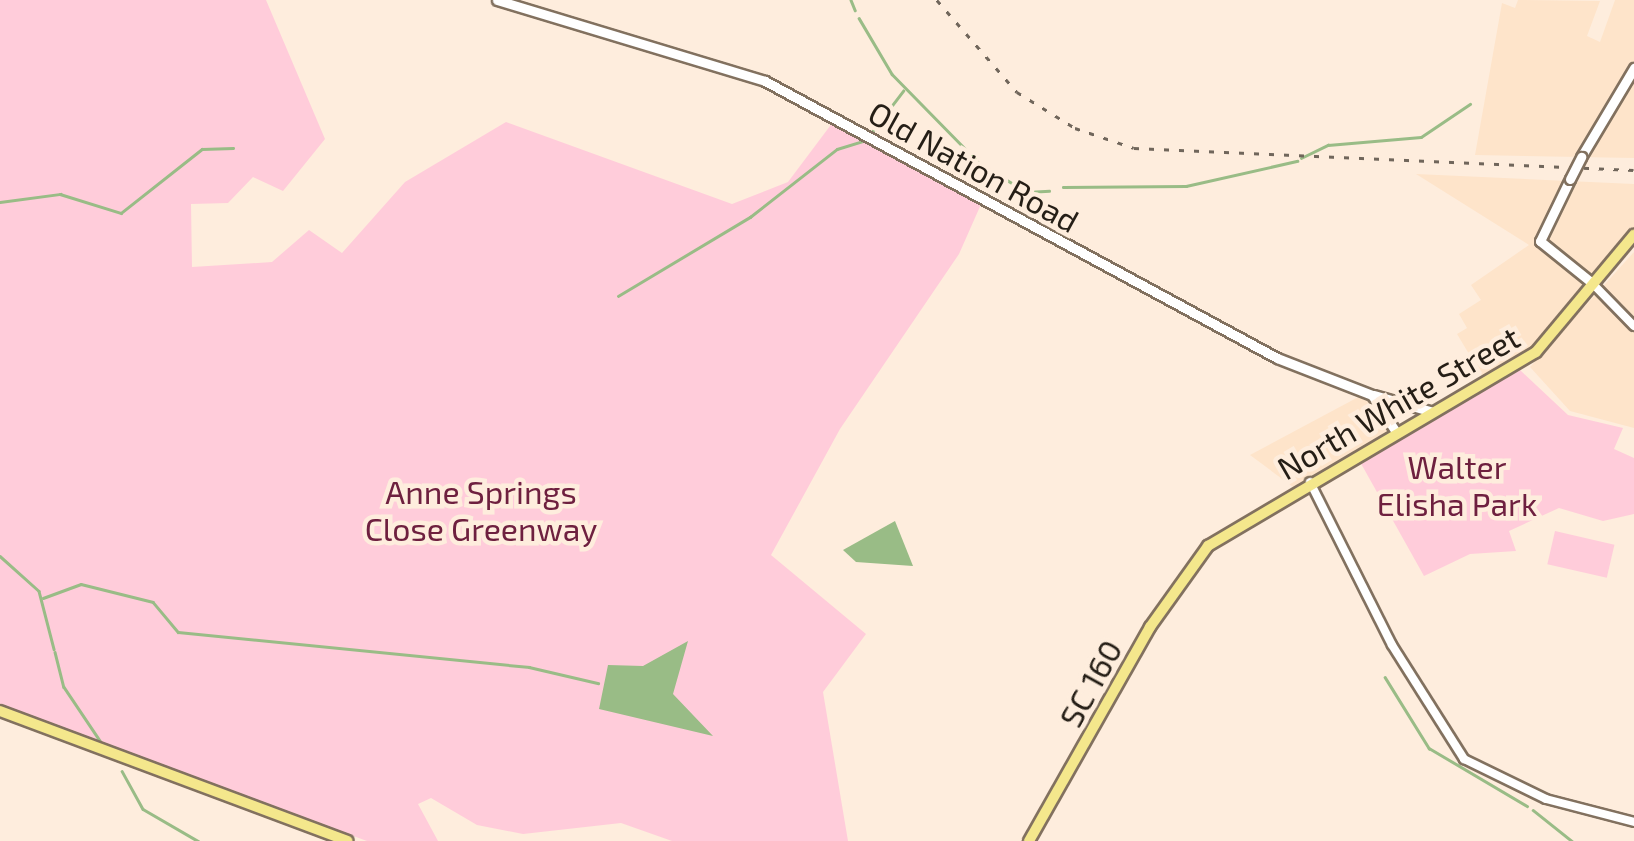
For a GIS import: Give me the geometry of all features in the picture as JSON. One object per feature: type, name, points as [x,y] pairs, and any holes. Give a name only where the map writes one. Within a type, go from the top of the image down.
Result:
[{"type":"main road","name":"Old Nation Road","points":[[497,0],[764,81],[1277,358],[1372,395],[1433,412]]},
{"type":"main road","points":[[1592,283],[1540,241],[1581,157],[1634,68]]},
{"type":"main road","name":"North White Street","points":[[1204,550],[1310,482],[1536,352],[1634,235]]},
{"type":"main road","points":[[1372,395],[1396,432]]},
{"type":"main road","name":"SC 160","points":[[1028,841],[1204,550]]},
{"type":"main road","points":[[0,712],[348,841]]},
{"type":"street","points":[[1592,283],[1634,326]]},
{"type":"street","points":[[1310,482],[1392,645],[1464,759],[1546,799],[1634,822]]},
{"type":"shaded area","points":[[1518,0],[1600,1],[1587,36],[1600,42],[1615,0],[1634,0],[1634,158],[1475,155],[1502,3],[1515,8]]},
{"type":"shaded area","points":[[1416,174],[1634,184],[1634,228],[1537,346],[1484,379],[1457,334],[1467,328],[1459,314],[1481,300],[1471,285],[1529,245]]},
{"type":"shaded area","points":[[1634,252],[1634,428],[1570,411],[1530,367]]},
{"type":"shaded area","points":[[1364,394],[1388,432],[1293,487],[1250,455]]},
{"type":"shaded area","points":[[895,521],[913,566],[856,562],[843,550]]},
{"type":"shaded area","points":[[688,641],[673,694],[713,736],[599,709],[608,665],[643,666]]},
{"type":"green space","name":"Anne Springs Close Greenway","points":[[0,0],[266,0],[325,139],[283,191],[253,177],[228,203],[191,204],[192,267],[272,262],[309,230],[342,253],[405,182],[506,122],[732,204],[788,182],[833,122],[982,202],[959,254],[840,429],[771,555],[866,634],[823,692],[848,841],[672,841],[621,823],[523,834],[477,825],[431,798],[418,804],[438,841],[367,841],[0,706]]},
{"type":"green space","name":"Walter Elisha Park","points":[[1520,370],[1568,415],[1623,428],[1614,449],[1634,458],[1634,514],[1603,521],[1559,508],[1509,531],[1516,551],[1470,554],[1424,576],[1359,460]]},
{"type":"green space","points":[[1555,531],[1614,545],[1607,578],[1547,564]]},
{"type":"waterway","points":[[851,0],[855,10]]},
{"type":"waterway","points":[[859,18],[892,74],[980,164],[1027,192],[1049,191]]},
{"type":"waterway","points":[[871,133],[903,91]]},
{"type":"waterway","points":[[1301,158],[1328,145],[1421,137],[1470,104]]},
{"type":"waterway","points":[[618,296],[750,217],[837,149],[864,141]]},
{"type":"waterway","points":[[0,202],[60,194],[121,213],[202,149],[233,148]]},
{"type":"waterway","points":[[1063,187],[1186,186],[1297,161]]},
{"type":"waterway","points":[[0,556],[39,591],[54,649]]},
{"type":"waterway","points":[[43,598],[81,584],[153,602],[178,632],[529,667],[598,683]]},
{"type":"waterway","points":[[55,652],[64,687],[101,742]]},
{"type":"waterway","points":[[1385,677],[1429,748],[1527,806]]},
{"type":"waterway","points":[[122,771],[143,809],[198,841]]},
{"type":"waterway","points":[[1533,810],[1572,841]]},
{"type":"railway","points":[[937,0],[1017,92],[1075,128],[1134,148],[1634,170]]}]
